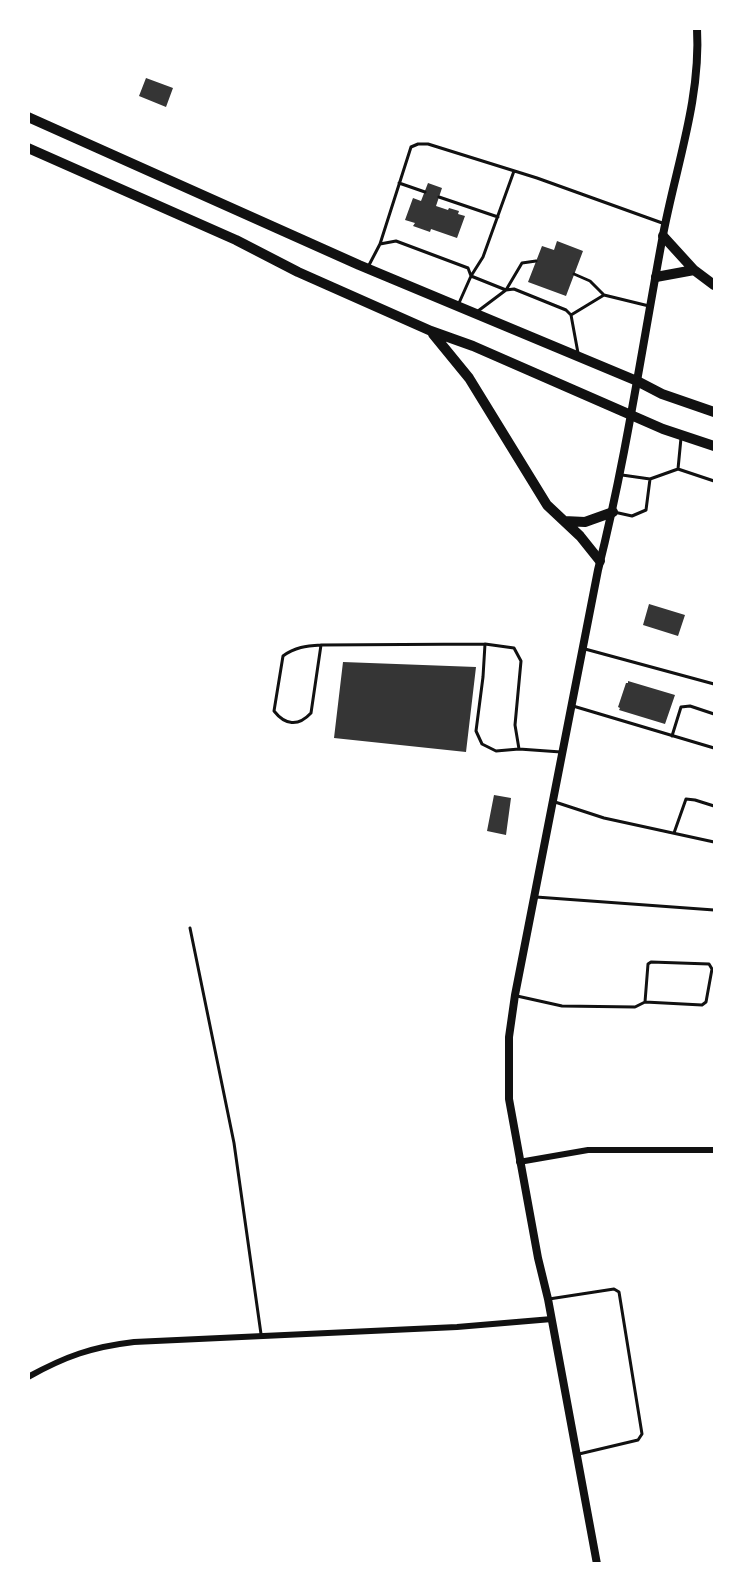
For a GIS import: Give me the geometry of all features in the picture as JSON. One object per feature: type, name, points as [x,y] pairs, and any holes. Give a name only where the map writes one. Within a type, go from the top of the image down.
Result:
[{"type":"highway","points":[[28,117],[457,307],[637,381],[662,394],[714,412]]},
{"type":"highway","points":[[28,148],[236,240],[298,272],[431,331],[473,346],[604,402],[631,416],[714,446]]},
{"type":"highway","points":[[663,236],[694,270],[714,285]]},
{"type":"highway","points":[[656,278],[694,270]]},
{"type":"highway","points":[[431,331],[470,378],[547,505],[580,536],[600,561]]},
{"type":"highway","points":[[564,521],[585,522],[613,512]]},
{"type":"street","points":[[597,1563],[552,1319],[519,1162],[509,1099],[509,1037],[515,995],[571,705],[600,561],[613,512],[665,224],[694,93],[698,46],[697,28]]},
{"type":"street","points":[[519,1162],[588,1150],[714,1150]]},
{"type":"street","points":[[28,1377],[53,1363],[100,1346],[135,1342],[457,1327],[552,1319]]},
{"type":"lane","points":[[367,268],[380,244],[411,147],[418,144],[428,144],[514,171],[665,224]]},
{"type":"lane","points":[[457,307],[471,276],[483,257],[514,171]]},
{"type":"lane","points":[[399,183],[425,192]]},
{"type":"lane","points":[[439,197],[498,217]]},
{"type":"lane","points":[[380,244],[396,242],[468,268],[471,276],[506,290],[514,289],[566,310],[571,315],[579,357]]},
{"type":"lane","points":[[475,314],[506,290],[522,263],[536,261]]},
{"type":"lane","points":[[574,274],[590,281],[604,295],[650,306]]},
{"type":"lane","points":[[571,315],[604,295]]},
{"type":"lane","points":[[678,469],[682,435]]},
{"type":"lane","points":[[620,475],[650,479],[678,469],[714,481]]},
{"type":"lane","points":[[613,512],[632,516],[646,510],[650,479]]},
{"type":"lane","points":[[485,644],[476,731],[482,744],[496,751],[519,749],[562,752]]},
{"type":"lane","points":[[321,645],[311,713],[299,721],[289,723],[281,720],[274,711],[283,656],[302,646],[321,645],[485,644],[514,648],[521,661],[515,725],[519,749]]},
{"type":"lane","points":[[583,648],[714,684]]},
{"type":"lane","points":[[571,705],[714,748]]},
{"type":"lane","points":[[672,736],[681,707],[690,706],[714,714]]},
{"type":"lane","points":[[674,833],[686,799],[714,806]]},
{"type":"lane","points":[[553,801],[604,818],[714,842]]},
{"type":"lane","points":[[534,897],[714,910]]},
{"type":"lane","points":[[190,928],[234,1143],[261,1336]]},
{"type":"lane","points":[[515,995],[562,1006],[634,1007],[645,1002],[702,1005],[706,1002],[712,969],[709,964],[651,962],[648,964],[645,1002]]},
{"type":"lane","points":[[548,1299],[614,1289],[619,1292],[642,1434],[638,1440],[577,1454]]},
{"type":"building","points":[[146,78],[173,88],[166,107],[139,96]]},
{"type":"building","points":[[428,183],[442,188],[436,206],[459,211],[458,214],[465,216],[457,238],[431,229],[430,232],[413,226],[415,223],[405,220],[413,198],[421,201]]},
{"type":"building","points":[[557,241],[583,251],[566,296],[528,282],[542,246],[554,250]]},
{"type":"building","points":[[649,604],[685,615],[678,636],[643,625]]},
{"type":"building","points":[[343,662],[476,667],[466,752],[334,738]]},
{"type":"building","points":[[628,681],[675,695],[665,724],[619,710],[618,707]]},
{"type":"building","points":[[494,795],[511,798],[506,835],[487,831]]}]
